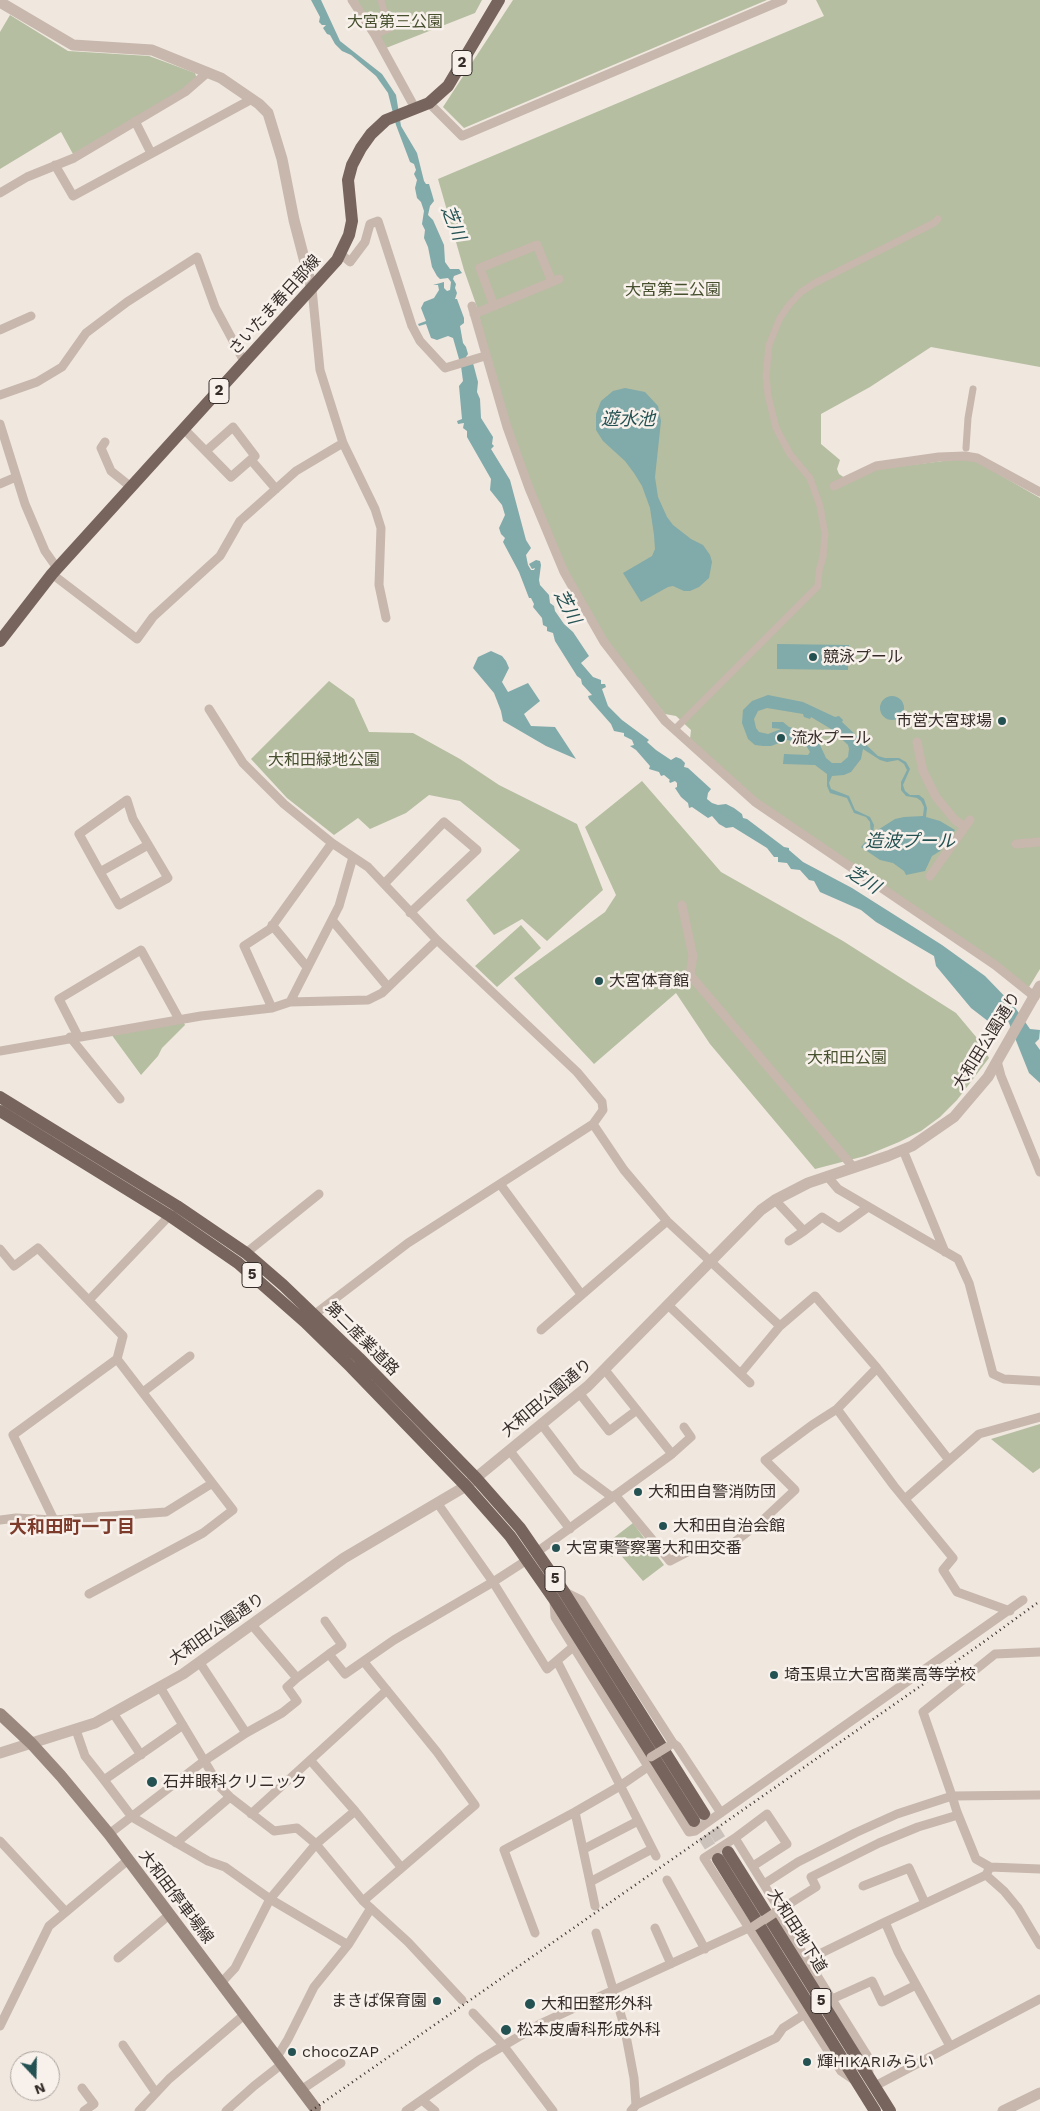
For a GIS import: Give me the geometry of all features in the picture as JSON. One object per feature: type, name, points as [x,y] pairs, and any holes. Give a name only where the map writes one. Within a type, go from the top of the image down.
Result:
[{"type":"main road","name":"さいたま春日部線","points":[[0,641],[54,571],[312,289],[341,254],[349,235],[352,221],[348,180],[352,165],[371,134],[386,120],[429,103],[448,86],[499,0]]},
{"type":"main road","name":"第二産業道路","points":[[0,1097],[174,1211],[238,1263],[293,1311],[471,1482]]},
{"type":"main road","name":"第二産業道路","points":[[0,1112],[246,1253],[315,1314],[471,1482],[490,1511],[532,1556],[559,1595],[699,1817]]},
{"type":"main road","name":"大和田停車場線","points":[[0,1714],[31,1743],[109,1834],[316,2110]]},
{"type":"main road","name":"大和田地下道","points":[[723,1855],[773,1914],[868,2082],[723,1855]]},
{"type":"main road","name":"5","points":[[868,2082],[875,2111]]},
{"type":"main road","name":"5","points":[[868,2082],[890,2111]]},
{"type":"street","points":[[352,0],[375,35],[413,109]]},
{"type":"street","points":[[375,35],[389,29],[381,0]]},
{"type":"street","points":[[429,103],[462,136],[783,0]]},
{"type":"street","points":[[0,2],[73,45],[152,50],[208,72],[221,78],[252,99],[268,113],[282,159],[294,220],[312,289],[320,370],[343,443],[375,509],[381,528],[379,585],[386,618]]},
{"type":"street","points":[[0,194],[26,176],[74,158],[185,92],[208,72]]},
{"type":"street","points":[[55,165],[73,196],[252,99]]},
{"type":"street","points":[[135,121],[151,153]]},
{"type":"street","points":[[675,729],[818,586],[819,571],[824,557],[825,534],[820,506],[810,478],[790,454],[776,428],[768,394],[766,376],[769,345],[780,318],[801,292],[815,282],[934,223],[938,219]]},
{"type":"street","points":[[341,254],[350,262],[365,242],[370,224],[378,222],[412,326],[420,341],[445,368],[485,356]]},
{"type":"street","points":[[494,306],[480,268],[537,245],[555,281],[494,306],[473,310],[485,356],[507,427],[529,488],[564,572],[604,642],[665,721],[755,802],[995,965],[1035,995]]},
{"type":"street","points":[[0,395],[37,382],[62,367],[86,333],[127,302],[197,257],[215,307],[245,363]]},
{"type":"street","points":[[0,330],[31,316]]},
{"type":"street","points":[[966,448],[968,418],[973,389]]},
{"type":"street","points":[[0,424],[1,435],[16,477],[54,571],[137,639],[154,617],[220,556],[240,521],[296,471],[343,443]]},
{"type":"street","points":[[184,429],[231,477],[255,456],[233,427],[206,451]]},
{"type":"street","points":[[105,442],[101,448],[112,471],[131,487]]},
{"type":"street","points":[[834,486],[876,466],[940,457],[965,456],[977,458],[1040,492]]},
{"type":"street","points":[[250,460],[276,489]]},
{"type":"street","points":[[0,484],[16,477]]},
{"type":"street","points":[[209,709],[243,763],[284,804],[332,843],[368,867],[437,940],[577,1072],[602,1102],[603,1110],[593,1124],[408,1243],[315,1314]]},
{"type":"street","points":[[918,742],[923,771],[936,797],[955,820],[968,823],[930,876]]},
{"type":"street","points":[[127,800],[133,819],[168,878],[119,905],[100,872],[79,834],[127,800]]},
{"type":"street","points":[[384,884],[444,822],[477,850],[410,913]]},
{"type":"street","points":[[1016,844],[1040,842]]},
{"type":"street","points":[[272,1008],[244,946],[272,925],[332,843]]},
{"type":"street","points":[[100,872],[148,845]]},
{"type":"street","points":[[290,1002],[339,906],[353,857]]},
{"type":"street","points":[[682,905],[692,956],[690,975],[854,1168]]},
{"type":"street","points":[[332,920],[388,987]]},
{"type":"street","points":[[272,925],[308,967]]},
{"type":"street","points":[[0,1050],[179,1019],[272,1008],[290,1002],[368,1000],[382,993],[437,940]]},
{"type":"street","points":[[120,1099],[74,1036],[59,999],[141,950],[179,1019]]},
{"type":"street","name":"大和田公園通り","points":[[0,1753],[76,1730],[113,1713],[160,1687],[200,1663],[344,1558],[373,1539],[438,1504],[471,1482],[580,1394],[748,1221],[775,1200],[808,1183],[902,1150],[924,1139],[954,1117],[977,1091],[1000,1056],[1035,995]]},
{"type":"street","points":[[1000,1056],[1001,1076],[1040,1172]]},
{"type":"street","points":[[593,1124],[624,1170],[667,1221],[780,1326]]},
{"type":"street","points":[[902,1150],[945,1252]]},
{"type":"street","points":[[827,1176],[838,1189],[958,1260],[970,1283],[993,1374],[1004,1379],[1040,1381]]},
{"type":"street","points":[[500,1184],[581,1294]]},
{"type":"street","points":[[246,1253],[320,1194]]},
{"type":"street","points":[[775,1200],[804,1231]]},
{"type":"street","points":[[788,1241],[822,1217],[839,1228],[868,1207]]},
{"type":"street","points":[[90,1300],[174,1211]]},
{"type":"street","points":[[541,1330],[667,1221]]},
{"type":"street","points":[[0,1249],[14,1266],[38,1248],[123,1336],[117,1358],[13,1435],[54,1520]]},
{"type":"street","points":[[741,1373],[780,1326],[816,1296],[877,1368],[949,1460]]},
{"type":"street","points":[[668,1305],[750,1383]]},
{"type":"street","points":[[143,1392],[190,1356]]},
{"type":"street","points":[[88,1594],[202,1534],[233,1510],[117,1358]]},
{"type":"street","points":[[542,1426],[577,1472],[614,1496],[670,1561],[693,1549],[723,1551],[764,1520],[794,1490],[765,1460],[837,1409],[877,1368]]},
{"type":"street","points":[[605,1370],[672,1454]]},
{"type":"street","points":[[580,1394],[610,1431],[637,1410]]},
{"type":"street","points":[[837,1409],[905,1499],[953,1558],[943,1570],[957,1592],[1010,1611]]},
{"type":"street","points":[[905,1499],[979,1434],[1040,1418]]},
{"type":"street","points":[[329,1654],[345,1674],[425,1620],[493,1582],[570,1529],[672,1454],[691,1436],[684,1427]]},
{"type":"street","points":[[510,1451],[570,1529]]},
{"type":"street","points":[[0,1520],[16,1518],[54,1520],[166,1512],[212,1484]]},
{"type":"street","points":[[438,1504],[493,1582],[547,1669],[573,1647]]},
{"type":"street","points":[[671,1745],[581,1600],[559,1595],[555,1617],[649,1761],[689,1832],[695,1831],[1010,1611],[1023,1600]]},
{"type":"street","points":[[109,1834],[204,1761],[246,1733],[282,1713],[297,1701],[287,1687],[342,1645],[325,1621]]},
{"type":"street","points":[[252,1625],[297,1678]]},
{"type":"street","points":[[1040,1652],[995,1654],[923,1712],[958,1815],[976,1859],[1018,1908],[1040,1945]]},
{"type":"street","points":[[556,1661],[654,1852],[590,1882]]},
{"type":"street","points":[[363,1901],[475,1805],[437,1752],[364,1662]]},
{"type":"street","points":[[200,1663],[246,1733]]},
{"type":"street","points":[[160,1687],[204,1761],[220,1786],[230,1797],[274,1830],[297,1828],[316,1844],[363,1901],[408,1942],[462,2000]]},
{"type":"street","points":[[251,1814],[387,1690]]},
{"type":"street","points":[[113,1713],[140,1755]]},
{"type":"street","points":[[104,1780],[183,1726]]},
{"type":"street","points":[[76,1730],[85,1756],[132,1817],[208,1861],[225,1867],[270,1899],[348,1945]]},
{"type":"street","points":[[535,1933],[504,1850],[620,1786],[671,1745],[677,1746],[720,1813]]},
{"type":"street","points":[[310,1760],[401,1867]]},
{"type":"street","points":[[764,1884],[798,1862],[856,1833],[897,1814],[952,1796],[1040,1795]]},
{"type":"street","points":[[176,1843],[230,1797]]},
{"type":"street","points":[[221,1983],[235,1968],[270,1899],[316,1844],[356,1812]]},
{"type":"street","points":[[575,1812],[595,1906]]},
{"type":"street","points":[[753,1866],[787,1844],[767,1814],[704,1858],[752,1927],[841,2072],[868,2082],[950,2046],[1040,1999]]},
{"type":"street","points":[[406,2111],[503,2045],[542,2023],[752,1927],[816,1887],[811,1877],[879,1843],[918,1827],[958,1815]]},
{"type":"street","points":[[584,1849],[638,1821]]},
{"type":"street","points":[[735,1838],[776,1904],[773,1914]]},
{"type":"street","points":[[0,1841],[66,1912]]},
{"type":"street","points":[[0,1854],[8,1849]]},
{"type":"street","points":[[0,2026],[50,1926],[128,1860]]},
{"type":"street","points":[[863,1886],[908,1868],[925,1904]]},
{"type":"street","points":[[807,1960],[925,1904],[988,1871],[1040,1869]]},
{"type":"street","points":[[667,1880],[705,1949]]},
{"type":"street","points":[[226,2111],[279,2060],[314,1987],[348,1945],[371,1908]]},
{"type":"street","points":[[773,1914],[807,1960],[868,2057],[868,2082]]},
{"type":"street","points":[[118,1958],[169,1915]]},
{"type":"street","points":[[885,1922],[898,1952],[950,2046]]},
{"type":"street","points":[[655,1928],[671,1964]]},
{"type":"street","points":[[596,1932],[624,2025],[634,2078],[633,2108],[776,2038],[783,2028],[805,2014]]},
{"type":"street","points":[[832,1999],[872,1980],[882,2002],[916,1985]]},
{"type":"street","points":[[473,2013],[503,2045],[551,2111]]},
{"type":"street","points":[[139,2111],[169,2079],[244,2015]]},
{"type":"street","points":[[123,2045],[156,2093]]},
{"type":"street","points":[[301,2090],[340,2063]]},
{"type":"street","points":[[82,2088],[94,2104],[84,2111]]},
{"type":"street","points":[[1003,2111],[1039,2096]]},
{"type":"street","points":[[422,2100],[435,2111]]},
{"type":"green space","name":"大宮第三公園","points":[[357,0],[482,0],[475,13],[386,48]]},
{"type":"green space","points":[[513,0],[767,0],[464,128],[443,107]]},
{"type":"green space","name":"大宮第二公園","points":[[816,0],[1040,0],[1040,367],[931,347],[870,387],[821,414],[821,444],[840,460],[837,469],[839,474],[845,478],[879,469],[959,459],[974,460],[1040,498],[1040,969],[1029,987],[757,799],[690,739],[691,730],[676,716],[665,714],[602,636],[555,546],[496,391],[478,310],[464,270],[438,179],[824,16]]},
{"type":"green space","points":[[10,15],[68,51],[149,56],[195,73],[197,79],[73,154],[61,132],[0,169],[0,32]]},
{"type":"green space","name":"大和田緑地公園","points":[[329,681],[354,699],[369,732],[413,733],[460,759],[499,785],[577,824],[603,890],[547,941],[522,919],[494,935],[466,900],[520,850],[460,801],[429,795],[406,813],[370,829],[358,818],[334,835],[287,798],[251,759]]},
{"type":"green space","name":"大和田公園","points":[[642,781],[721,872],[843,941],[956,1013],[982,1044],[989,1058],[957,1100],[940,1117],[921,1131],[899,1142],[865,1156],[815,1169],[710,1044],[676,993],[594,1064],[514,978],[605,912],[616,895],[585,827]]},
{"type":"green space","points":[[521,925],[541,948],[497,987],[475,966]]},
{"type":"green space","points":[[183,1021],[185,1025],[162,1048],[158,1056],[141,1075],[111,1034]]},
{"type":"green space","points":[[1040,1424],[1040,1468],[1033,1473],[991,1439]]},
{"type":"green space","points":[[633,1523],[664,1565],[643,1581],[618,1552],[612,1557],[603,1546]]},
{"type":"water","points":[[311,0],[321,0],[340,41],[382,74],[396,95],[401,126],[417,153],[424,181],[426,184],[429,184],[432,194],[434,201],[430,206],[428,215],[433,220],[444,245],[445,262],[450,269],[459,269],[462,273],[454,276],[453,279],[456,284],[457,293],[455,299],[457,299],[464,318],[464,323],[460,326],[463,343],[468,354],[466,357],[473,363],[478,382],[477,392],[480,399],[481,418],[493,437],[492,444],[494,446],[491,449],[510,480],[526,540],[531,548],[526,555],[528,565],[531,570],[534,570],[535,568],[532,569],[529,564],[536,560],[540,561],[540,585],[549,595],[550,603],[554,606],[555,611],[564,624],[573,632],[589,656],[581,663],[593,677],[601,680],[601,684],[605,684],[606,687],[602,689],[608,706],[622,720],[649,740],[647,742],[656,750],[671,760],[676,757],[681,759],[685,763],[684,767],[688,768],[711,789],[707,799],[712,803],[718,805],[726,804],[734,808],[742,814],[743,818],[784,847],[789,848],[803,862],[852,888],[942,945],[985,976],[1014,1006],[1030,1029],[1040,1030],[1039,1039],[1035,1043],[1040,1050],[1040,1083],[1029,1073],[1007,1018],[993,1025],[971,1008],[936,966],[934,956],[876,922],[861,910],[820,892],[814,881],[809,880],[800,870],[791,869],[787,863],[778,862],[778,857],[774,857],[767,848],[733,827],[726,828],[719,824],[712,816],[708,818],[692,807],[689,808],[688,803],[675,788],[677,783],[675,781],[670,783],[670,780],[664,775],[661,776],[659,772],[649,769],[650,766],[630,746],[634,745],[632,740],[624,736],[624,733],[614,731],[611,724],[589,699],[588,696],[592,695],[582,684],[581,679],[577,676],[555,641],[553,633],[547,631],[547,627],[543,625],[542,618],[533,607],[534,604],[531,598],[529,598],[519,572],[503,542],[505,538],[499,528],[505,515],[502,505],[490,490],[491,479],[467,437],[467,431],[463,428],[464,423],[458,424],[457,421],[462,419],[459,386],[463,381],[453,338],[448,336],[437,340],[431,338],[426,324],[419,326],[418,324],[426,321],[421,308],[424,302],[434,298],[439,290],[438,285],[433,285],[444,282],[444,288],[447,291],[450,290],[451,282],[448,278],[440,279],[432,267],[424,238],[425,230],[422,224],[424,211],[421,202],[417,198],[415,188],[417,180],[414,174],[416,170],[414,164],[410,162],[396,125],[388,93],[376,76],[335,44],[323,28],[326,25],[322,25],[319,22],[320,17]]},
{"type":"water","name":"遊水池","points":[[625,388],[645,392],[658,406],[661,421],[655,477],[658,497],[667,517],[673,525],[691,539],[703,545],[710,555],[712,562],[709,578],[699,587],[690,591],[684,591],[673,586],[668,587],[641,602],[623,573],[652,556],[655,549],[650,508],[642,486],[634,473],[625,461],[603,441],[596,430],[596,414],[601,401],[613,391]]},
{"type":"water","name":"競泳プール","points":[[777,644],[849,645],[848,670],[777,669]]},
{"type":"water","points":[[491,651],[502,656],[509,668],[502,682],[508,692],[528,683],[540,701],[524,714],[531,726],[555,727],[576,759],[546,746],[503,721],[494,693],[473,668],[478,657]]},
{"type":"water","name":"造波プール","points":[[768,695],[803,702],[835,717],[839,716],[843,720],[842,722],[878,756],[899,758],[906,762],[910,769],[903,785],[905,791],[910,795],[919,795],[924,799],[927,808],[926,817],[940,821],[955,830],[940,851],[932,856],[925,871],[906,875],[904,871],[893,863],[880,860],[861,847],[871,835],[870,822],[866,817],[854,813],[847,798],[830,793],[827,786],[827,774],[815,765],[783,764],[784,754],[808,755],[810,752],[807,747],[787,740],[771,746],[755,745],[748,739],[742,723],[743,710],[752,701]],"holes":[[[767,708],[803,714],[804,717],[810,719],[811,717],[831,729],[848,745],[848,757],[841,763],[832,763],[826,758],[815,737],[807,732],[789,727],[783,722],[772,722],[772,728],[781,729],[768,734],[759,732],[754,719],[758,711]],[[863,749],[880,760],[887,762],[898,760],[904,764],[907,770],[901,782],[901,790],[906,796],[917,798],[921,801],[924,807],[923,816],[895,819],[873,833],[874,825],[870,817],[855,810],[849,796],[831,789],[829,783],[832,776],[851,772],[861,759]]]},
{"type":"water","points":[[887,696],[897,696],[904,703],[904,713],[897,720],[887,720],[880,713],[880,703]]},
{"type":"tunnel","points":[[704,1814],[728,1852]]},
{"type":"tunnel","points":[[694,1821],[718,1859]]},
{"type":"railway","points":[[311,2111],[1040,1601]]},
{"type":"place","name":"競泳プール","points":[[813,657]]},
{"type":"place","name":"市営大宮球場","points":[[1002,721]]},
{"type":"place","name":"流水プール","points":[[781,738]]},
{"type":"place","name":"大宮体育館","points":[[599,981]]},
{"type":"place","name":"大和田自警消防団","points":[[638,1492]]},
{"type":"place","name":"大和田自治会館","points":[[663,1526]]},
{"type":"place","name":"大宮東警察署大和田交番","points":[[556,1548]]},
{"type":"place","name":"埼玉県立大宮商業高等学校","points":[[774,1675]]},
{"type":"place","name":"石井眼科クリニック","points":[[152,1782]]},
{"type":"place","name":"まきば保育園","points":[[437,2001]]},
{"type":"place","name":"大和田整形外科","points":[[530,2004]]},
{"type":"place","name":"松本皮膚科形成外科","points":[[506,2030]]},
{"type":"place","name":"chocoZAP","points":[[292,2052]]},
{"type":"place","name":"輝HIKARIみらい","points":[[807,2062]]},
{"type":"district","name":"大和田町一丁目","points":[[72,1528]]},
{"type":"water label","name":"芝川","points":[[453,223]]},
{"type":"water label","name":"芝川","points":[[567,607]]},
{"type":"water label","name":"芝川","points":[[863,880]]}]
